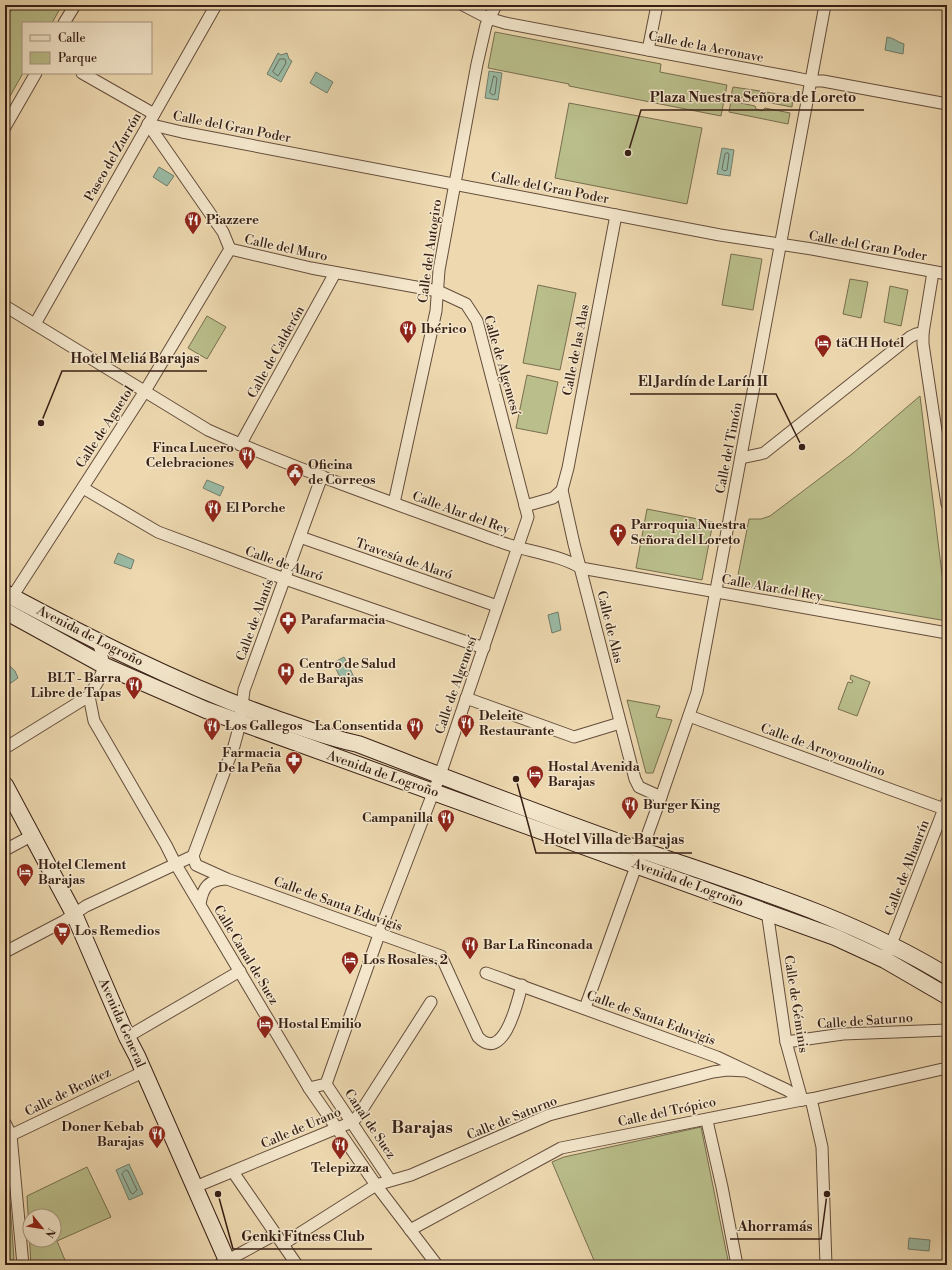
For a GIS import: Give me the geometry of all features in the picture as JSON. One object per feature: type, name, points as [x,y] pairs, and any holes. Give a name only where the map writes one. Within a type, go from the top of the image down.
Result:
[{"type":"main road","name":"Avenida de Logroño","points":[[7,600],[97,640],[173,678],[242,707],[332,739],[358,744],[440,775],[767,911],[835,937],[885,960],[947,996]]},
{"type":"main road","name":"Avenida de Logroño","points":[[7,600],[105,666],[240,724],[433,791],[822,915],[892,945],[947,976]]},
{"type":"main road","name":"Avenida General","points":[[5,785],[74,914],[127,1037],[195,1187],[225,1263]]},
{"type":"street","points":[[65,22],[74,5]]},
{"type":"street","name":"Paseo del Zurrón","points":[[35,324],[216,5]]},
{"type":"street","name":"Calle de la Aeronave","points":[[463,5],[488,18],[504,23],[811,81],[823,80],[947,104]]},
{"type":"street","name":"Calle del Autogiro","points":[[394,503],[436,311],[439,270],[474,79],[488,18],[496,5]]},
{"type":"street","points":[[648,50],[657,5]]},
{"type":"street","name":"Calle del Timón","points":[[585,1008],[697,692],[825,5]]},
{"type":"street","points":[[5,127],[35,74]]},
{"type":"street","name":"Calle del Muro","points":[[84,74],[151,119],[223,232],[230,249],[335,273],[438,291]]},
{"type":"street","name":"Calle del Gran Poder","points":[[151,119],[190,134],[616,215],[947,274]]},
{"type":"street","name":"Calle de las Alas","points":[[562,490],[568,468],[616,215]]},
{"type":"street","name":"Calle de Aguetol","points":[[7,600],[145,391],[230,249]]},
{"type":"street","points":[[933,272],[923,333],[947,504]]},
{"type":"street","name":"Calle de Calderón","points":[[240,445],[335,273]]},
{"type":"street","name":"Calle de Algemesí","points":[[326,1084],[379,934],[440,775],[528,518],[477,321],[466,304],[438,291]]},
{"type":"street","name":"Calle Alar del Rey","points":[[5,306],[208,430],[240,445],[518,548],[571,562],[581,568],[947,632]]},
{"type":"street","points":[[741,458],[764,453],[910,337],[923,333]]},
{"type":"street","name":"Calle de Alanís","points":[[242,707],[244,690],[322,476]]},
{"type":"street","name":"Calle de Alaró","points":[[82,488],[158,532],[284,579],[484,648]]},
{"type":"street","points":[[525,506],[553,498],[562,490]]},
{"type":"street","name":"Calle de Alas","points":[[562,490],[574,544],[635,779],[639,787],[661,797]]},
{"type":"street","name":"Travesía de Alaró","points":[[300,537],[497,606]]},
{"type":"street","points":[[5,748],[89,696],[105,666],[103,654],[97,640]]},
{"type":"street","name":"Calle Canal de Suez","points":[[89,696],[94,721],[175,863],[309,1088],[376,1185],[436,1265]]},
{"type":"street","points":[[466,698],[574,737],[620,723]]},
{"type":"street","points":[[5,952],[74,914],[175,863],[192,856],[234,746],[240,724],[242,707]]},
{"type":"street","name":"Calle de Arroyomolino","points":[[689,716],[946,807]]},
{"type":"street","name":"Calle de Alhaurín","points":[[885,960],[946,807]]},
{"type":"street","points":[[5,850],[33,835]]},
{"type":"street","name":"Calle de Santa Eduvigis","points":[[192,856],[196,866],[226,879],[441,956],[478,1037],[483,1042],[489,1044],[495,1042],[507,1030],[512,1022],[522,985]]},
{"type":"street","points":[[200,904],[202,891],[214,880],[226,879]]},
{"type":"street","name":"Calle de Géminis","points":[[767,911],[786,1042],[822,1147],[826,1265]]},
{"type":"street","points":[[127,1037],[240,971]]},
{"type":"street","name":"Calle de Santa Eduvigis","points":[[486,973],[717,1057],[807,1100]]},
{"type":"street","name":"Calle de Urano","points":[[195,1187],[352,1122],[358,1116],[431,1002]]},
{"type":"street","name":"Calle de Saturno","points":[[786,1042],[843,1034],[947,1030]]},
{"type":"street","name":"Calle del Trópico","points":[[410,1230],[561,1148],[807,1100],[947,1068]]},
{"type":"street","name":"Calle de Saturno","points":[[283,1244],[376,1185],[411,1175],[549,1115],[713,1072],[726,1070],[746,1072]]},
{"type":"street","name":"Calle de Benítez","points":[[8,1136],[143,1072]]},
{"type":"street","points":[[309,1088],[326,1084]]},
{"type":"street","name":"Canal de Suez","points":[[326,1084],[390,1180]]},
{"type":"street","points":[[707,1121],[722,1187],[736,1265]]},
{"type":"street","points":[[5,1123],[8,1136],[23,1265]]},
{"type":"street","points":[[233,1172],[296,1265]]},
{"type":"street","points":[[225,1263],[276,1234]]},
{"type":"green space","points":[[15,5],[62,5],[53,22],[22,22],[22,74],[5,105],[5,19]]},
{"type":"green space","points":[[495,32],[661,64],[660,72],[727,85],[721,116],[569,86],[569,84],[488,68]]},
{"type":"green space","points":[[733,87],[760,91],[758,99],[756,100],[731,96]]},
{"type":"green space","points":[[766,92],[793,97],[792,107],[766,102]]},
{"type":"green space","points":[[731,101],[755,106],[756,109],[762,111],[765,108],[790,113],[788,124],[729,112]]},
{"type":"green space","points":[[569,103],[702,128],[687,204],[555,178]]},
{"type":"green space","points":[[731,254],[762,259],[753,310],[722,305]]},
{"type":"green space","points":[[850,279],[868,282],[861,318],[843,314]]},
{"type":"green space","points":[[538,285],[576,293],[560,370],[523,363]]},
{"type":"green space","points":[[890,286],[908,290],[901,326],[884,322]]},
{"type":"green space","points":[[207,316],[226,327],[207,359],[188,348]]},
{"type":"green space","points":[[527,375],[558,382],[547,434],[516,428]]},
{"type":"green space","points":[[920,396],[947,621],[736,585],[749,519],[761,519],[770,516],[852,454]]},
{"type":"green space","points":[[647,509],[713,522],[702,580],[636,568]]},
{"type":"green space","points":[[851,675],[870,682],[857,716],[838,709],[848,682],[852,683],[853,681],[850,679]]},
{"type":"green space","points":[[627,700],[660,706],[656,717],[672,720],[653,773],[646,773]]},
{"type":"green space","points":[[701,1127],[729,1265],[596,1265],[552,1162],[564,1157]]},
{"type":"green space","points":[[87,1167],[111,1217],[62,1239],[62,1208],[28,1208],[27,1196]]},
{"type":"green space","points":[[10,1203],[14,1259],[5,1263],[5,1205]]},
{"type":"green space","points":[[30,1248],[60,1248],[67,1265],[31,1265]]},
{"type":"water","points":[[887,37],[904,44],[903,54],[885,50]]},
{"type":"water","points":[[278,53],[281,55],[287,53],[289,59],[292,61],[281,82],[267,74]]},
{"type":"water","points":[[489,71],[502,73],[498,100],[485,98]]},
{"type":"water","points":[[316,72],[333,82],[327,93],[310,83]]},
{"type":"water","points":[[722,148],[734,150],[730,176],[717,174]]},
{"type":"water","points":[[159,167],[174,176],[167,186],[153,177]]},
{"type":"water","points":[[207,480],[224,487],[220,496],[203,488]]},
{"type":"water","points":[[118,553],[134,560],[131,569],[114,563]]},
{"type":"water","points":[[558,612],[561,630],[552,633],[548,615]]},
{"type":"water","points":[[344,657],[354,677],[343,683],[333,663]]},
{"type":"water","points":[[10,666],[15,671],[18,678],[5,687],[5,670]]},
{"type":"water","points":[[129,1164],[143,1194],[129,1200],[116,1170]]},
{"type":"water","points":[[909,1238],[930,1240],[929,1251],[908,1249]]},
{"type":"place","name":"Plaza Nuestra Señora de Loreto","points":[[628,153]]},
{"type":"place","name":"Piazzere","points":[[193,235]]},
{"type":"place","name":"Ibérico","points":[[408,344]]},
{"type":"place","name":"täCH Hotel","points":[[823,358]]},
{"type":"place","name":"Hotel Meliá Barajas","points":[[41,423]]},
{"type":"place","name":"El Jardín de Larín II","points":[[802,447]]},
{"type":"place","name":"Finca Lucero Celebraciones","points":[[247,470]]},
{"type":"place","name":"Oficina de Correos","points":[[295,487]]},
{"type":"place","name":"El Porche","points":[[213,523]]},
{"type":"place","name":"Parroquia Nuestra Señora del Loreto","points":[[618,547]]},
{"type":"place","name":"Parafarmacia","points":[[288,635]]},
{"type":"place","name":"Centro de Salud de Barajas","points":[[286,686]]},
{"type":"place","name":"BLT - Barra Libre de Tapas","points":[[134,700]]},
{"type":"place","name":"Deleite Restaurante","points":[[466,738]]},
{"type":"place","name":"Los Gallegos","points":[[212,741]]},
{"type":"place","name":"La Consentida","points":[[415,741]]},
{"type":"place","name":"Farmacia De la Peña","points":[[294,775]]},
{"type":"place","name":"Hotel Villa de Barajas","points":[[516,779]]},
{"type":"place","name":"Hostal Avenida Barajas","points":[[535,789]]},
{"type":"place","name":"Burger King","points":[[630,820]]},
{"type":"place","name":"Campanilla","points":[[446,833]]},
{"type":"place","name":"Hotel Clement Barajas","points":[[25,887]]},
{"type":"place","name":"Los Remedios","points":[[62,946]]},
{"type":"place","name":"Bar La Rinconada","points":[[470,960]]},
{"type":"place","name":"Los Rosales, 2","points":[[350,975]]},
{"type":"place","name":"Hostal Emilio","points":[[265,1039]]},
{"type":"place","name":"Doner Kebab Barajas","points":[[157,1149]]},
{"type":"place","name":"Telepizza","points":[[340,1160]]},
{"type":"place","name":"Genki Fitness Club","points":[[218,1194]]},
{"type":"place","name":"Ahorramás","points":[[827,1194]]},
{"type":"district","name":"Barajas","points":[[422,1128]]}]
